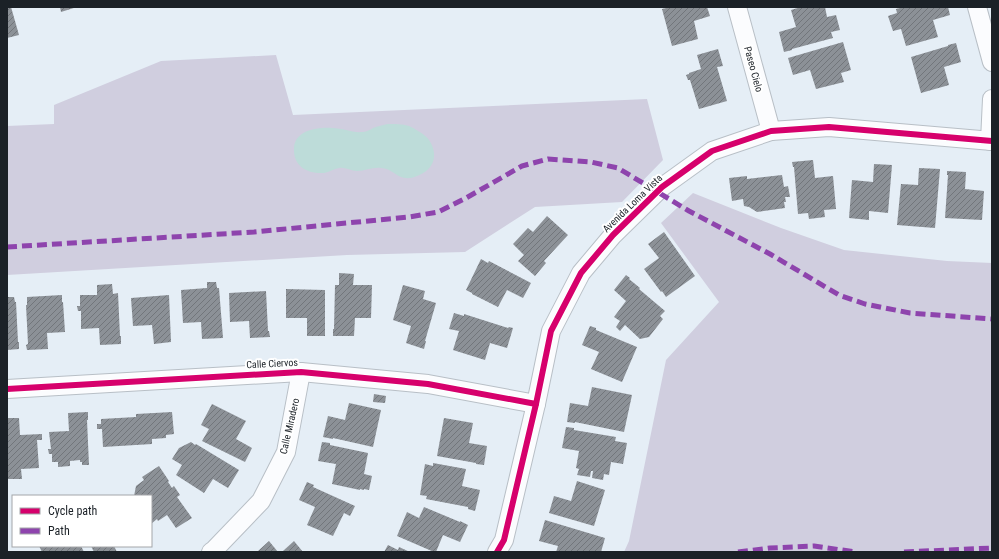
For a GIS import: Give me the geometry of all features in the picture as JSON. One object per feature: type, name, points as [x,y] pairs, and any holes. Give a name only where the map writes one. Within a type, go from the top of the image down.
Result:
[{"type":"street","name":"Paseo Cielo","points":[[737,7],[771,131]]},
{"type":"street","points":[[977,7],[992,62]]},
{"type":"street","points":[[991,141],[992,99]]},
{"type":"street","name":"Avenida Loma Vista","points":[[497,552],[504,540],[536,404],[551,331],[581,273],[613,234],[662,187],[712,151],[771,131],[828,127],[991,141]]},
{"type":"street","name":"Calle Ciervos","points":[[7,389],[301,372],[428,384],[536,404]]},
{"type":"street","name":"Calle Miradero","points":[[211,552],[261,501],[286,452],[301,372]]},
{"type":"shaded area","points":[[276,55],[293,115],[647,99],[663,160],[622,202],[535,207],[465,252],[347,255],[7,275],[7,126],[54,124],[54,105],[161,61]]},
{"type":"shaded area","points":[[388,124],[401,124],[409,126],[420,132],[429,140],[434,151],[434,156],[431,166],[427,170],[411,178],[401,177],[390,170],[381,168],[357,171],[339,168],[324,173],[318,173],[307,171],[299,165],[294,155],[295,142],[298,137],[303,133],[314,129],[336,128],[363,132]]},
{"type":"shaded area","points":[[693,193],[781,228],[844,250],[947,261],[992,263],[992,552],[624,552],[629,541],[666,360],[719,302],[661,223]]},
{"type":"building","points":[[7,7],[11,7],[19,35],[7,38]]},
{"type":"building","points":[[60,7],[77,7],[61,12]]},
{"type":"building","points":[[670,7],[707,7],[710,16],[694,21],[698,39],[672,46],[662,9]]},
{"type":"building","points":[[801,7],[825,7],[827,17],[836,15],[840,30],[831,32],[833,38],[784,52],[779,32],[796,27],[791,10]]},
{"type":"building","points":[[904,7],[948,7],[950,15],[933,20],[938,37],[906,46],[901,29],[893,31],[888,16],[897,13],[896,9]]},
{"type":"building","points":[[843,42],[851,70],[841,73],[844,82],[816,89],[810,70],[793,75],[788,58]]},
{"type":"building","points":[[956,43],[961,62],[944,67],[949,85],[921,93],[911,57]]},
{"type":"building","points":[[718,49],[723,66],[717,67],[727,101],[699,109],[690,80],[688,80],[686,75],[701,69],[697,55]]},
{"type":"building","points":[[813,160],[815,178],[833,176],[836,209],[824,210],[825,217],[809,219],[808,213],[798,214],[794,167],[792,162]]},
{"type":"building","points":[[874,164],[892,165],[888,213],[869,211],[869,220],[849,218],[852,180],[873,182]]},
{"type":"building","points":[[919,168],[940,169],[935,228],[897,225],[901,184],[918,185]]},
{"type":"building","points":[[947,171],[966,172],[965,189],[984,191],[982,220],[945,218]]},
{"type":"building","points":[[782,175],[784,187],[788,186],[790,197],[785,197],[785,208],[757,212],[744,206],[743,199],[732,201],[729,178],[747,176],[747,179]]},
{"type":"building","points":[[547,216],[568,235],[544,261],[546,263],[535,276],[518,261],[524,255],[513,244],[528,228],[533,232]]},
{"type":"building","points":[[664,232],[695,276],[666,297],[644,269],[659,258],[648,244]]},
{"type":"building","points":[[481,259],[488,263],[489,261],[531,283],[523,298],[507,290],[498,307],[466,290]]},
{"type":"building","points":[[339,273],[354,274],[353,285],[372,285],[371,318],[355,318],[354,336],[333,336],[335,285],[339,285]]},
{"type":"building","points":[[626,275],[640,288],[639,289],[665,311],[660,316],[663,319],[649,337],[640,339],[625,325],[620,331],[616,327],[620,321],[614,317],[626,301],[614,290]]},
{"type":"building","points":[[207,282],[216,282],[217,288],[219,288],[223,338],[202,339],[201,322],[183,323],[181,290],[207,288]]},
{"type":"building","points":[[112,284],[113,294],[118,293],[121,344],[100,345],[99,328],[81,329],[81,311],[78,311],[77,306],[80,306],[80,295],[97,295],[97,285]]},
{"type":"building","points":[[403,285],[425,291],[423,299],[436,303],[424,349],[406,343],[411,326],[393,320]]},
{"type":"building","points":[[286,289],[325,290],[325,336],[307,336],[307,318],[286,318]]},
{"type":"building","points":[[266,291],[268,331],[270,337],[250,338],[249,321],[230,322],[229,293]]},
{"type":"building","points":[[62,295],[65,332],[47,333],[48,349],[27,350],[27,297]]},
{"type":"building","points":[[169,295],[171,342],[154,344],[152,325],[133,326],[131,298]]},
{"type":"building","points":[[7,297],[14,297],[16,302],[19,349],[7,350]]},
{"type":"building","points":[[454,313],[464,316],[464,314],[508,328],[513,328],[507,348],[490,343],[485,360],[453,350],[459,331],[449,329]]},
{"type":"building","points":[[590,326],[596,328],[596,330],[637,347],[622,382],[591,369],[599,352],[582,345]]},
{"type":"building","points":[[592,387],[632,395],[624,432],[575,422],[567,422],[570,403],[588,406]]},
{"type":"building","points":[[374,394],[386,396],[385,403],[373,402]]},
{"type":"building","points":[[349,403],[381,410],[373,447],[323,437],[328,416],[345,420]]},
{"type":"building","points":[[212,404],[246,421],[236,439],[252,448],[245,462],[202,441],[209,429],[201,425]]},
{"type":"building","points":[[88,412],[89,465],[82,465],[80,460],[70,461],[70,466],[58,467],[58,462],[52,462],[52,454],[49,454],[48,449],[51,449],[49,432],[69,431],[68,413]]},
{"type":"building","points":[[172,412],[174,434],[166,435],[166,438],[152,439],[152,444],[103,447],[102,429],[97,429],[97,424],[101,424],[101,419],[136,417],[136,414]]},
{"type":"building","points":[[7,418],[19,418],[20,435],[42,434],[42,440],[37,440],[39,468],[21,469],[22,479],[7,479]]},
{"type":"building","points":[[444,418],[473,423],[469,443],[487,446],[484,465],[437,456]]},
{"type":"building","points":[[566,427],[574,428],[574,430],[616,437],[615,441],[627,443],[623,464],[611,462],[609,475],[604,474],[603,480],[592,478],[593,471],[591,471],[590,477],[577,475],[579,469],[576,468],[579,451],[562,448]]},
{"type":"building","points":[[191,442],[239,470],[228,488],[213,479],[204,493],[176,475],[182,465],[172,459],[179,448]]},
{"type":"building","points":[[322,442],[368,453],[364,474],[372,476],[369,490],[360,490],[332,484],[336,464],[318,461]]},
{"type":"building","points":[[433,463],[466,469],[462,486],[480,490],[475,511],[468,509],[468,507],[426,499],[427,496],[420,495],[425,464],[433,466]]},
{"type":"building","points":[[159,466],[172,488],[174,486],[180,495],[177,497],[192,518],[176,528],[167,515],[158,521],[157,519],[152,523],[152,495],[134,495],[136,486],[144,480],[142,477]]},
{"type":"building","points":[[577,481],[605,490],[594,526],[549,513],[554,496],[571,501]]},
{"type":"building","points":[[307,482],[314,485],[313,487],[355,506],[350,516],[344,513],[333,536],[307,525],[315,507],[299,500]]},
{"type":"building","points":[[424,507],[468,525],[460,542],[443,535],[436,552],[434,552],[397,536],[407,512],[419,518]]},
{"type":"building","points":[[545,520],[605,538],[601,552],[556,552],[558,546],[539,541]]},
{"type":"building","points":[[269,541],[278,552],[258,551]]},
{"type":"building","points":[[294,541],[303,552],[282,552]]},
{"type":"building","points":[[388,545],[398,550],[399,547],[410,552],[384,552]]},
{"type":"building","points":[[40,547],[82,547],[84,552],[42,552]]},
{"type":"building","points":[[92,547],[114,547],[117,552],[94,552]]},
{"type":"marked path","points":[[7,247],[254,232],[409,217],[438,212],[522,166],[548,159],[591,162],[618,168],[689,211],[770,254],[839,295],[865,304],[910,313],[992,319]]},
{"type":"marked path","points":[[738,552],[770,548],[814,546],[856,552]]},
{"type":"marked path","points":[[904,552],[992,548]]},
{"type":"cycle path","points":[[497,552],[504,540],[536,404],[551,331],[581,273],[613,235],[662,187],[712,151],[771,131],[829,127],[992,141]]},
{"type":"cycle path","points":[[7,389],[301,372],[428,384],[536,404]]}]
